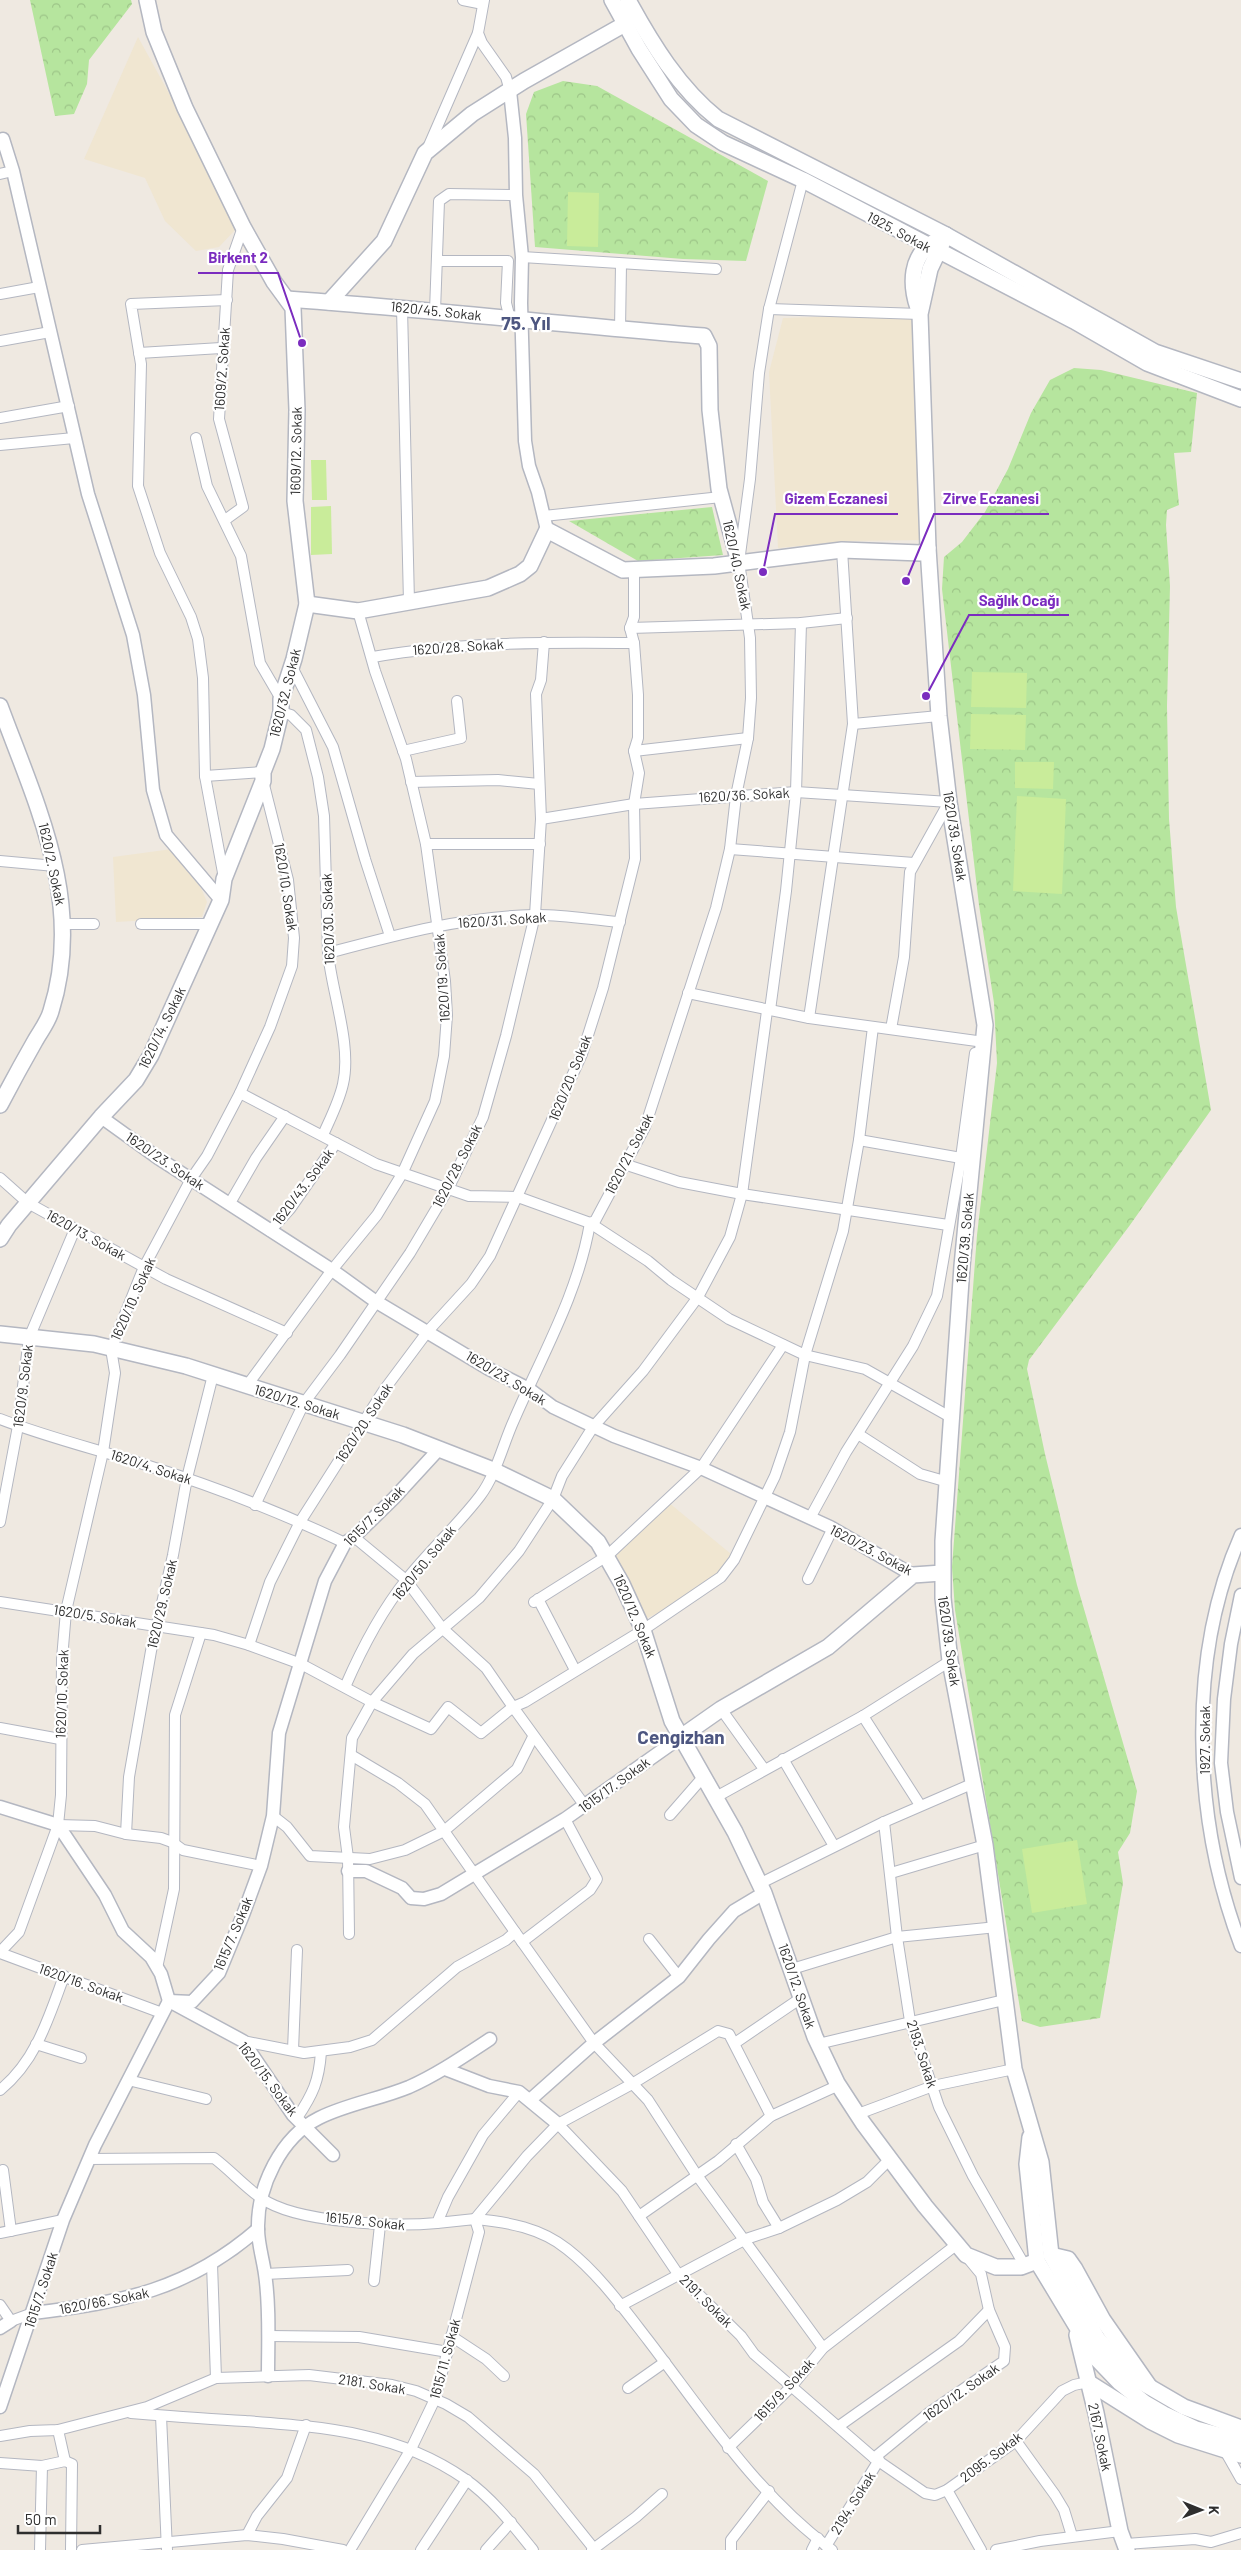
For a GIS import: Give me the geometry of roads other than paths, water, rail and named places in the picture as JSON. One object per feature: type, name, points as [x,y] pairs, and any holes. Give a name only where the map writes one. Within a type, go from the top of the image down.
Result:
[{"type":"main road","name":"1609/12. Sokak","points":[[147,0],[154,32],[185,108],[243,228],[274,282],[294,308],[297,410],[295,501],[307,604]]},
{"type":"main road","name":"1925. Sokak","points":[[612,0],[671,99],[696,125],[723,143],[803,180],[932,249],[1074,321],[1147,363],[1241,398]]},
{"type":"main road","name":"1925. Sokak","points":[[628,0],[673,73],[698,103],[718,119],[946,234],[1155,352],[1241,382]]},
{"type":"main road","points":[[329,302],[384,240],[425,153],[472,114],[536,73],[625,24]]},
{"type":"main road","name":"1620/39. Sokak","points":[[946,234],[932,249],[920,314],[928,548],[939,716],[949,802],[985,1025],[981,1042],[962,1266],[942,1573],[950,1661],[974,1783],[998,1927],[1004,2000],[1014,2069],[1028,2111],[1030,2130],[1028,2164],[1038,2261]]},
{"type":"main road","name":"1620/45. Sokak","points":[[287,299],[704,336]]},
{"type":"main road","name":"1620/40. Sokak","points":[[704,336],[709,346],[710,410],[721,497],[739,562]]},
{"type":"main road","points":[[307,604],[358,611],[488,588],[520,574],[530,566],[546,523],[623,570],[714,566],[739,562],[795,558],[842,550],[921,553],[928,548]]},
{"type":"main road","name":"1620/32. Sokak","points":[[263,777],[307,604]]},
{"type":"main road","name":"1620/2. Sokak","points":[[0,706],[37,800],[62,898],[62,956],[51,1013],[0,1105]]},
{"type":"main road","name":"1620/14. Sokak","points":[[0,1239],[9,1225],[101,1117],[136,1080],[151,1055],[221,900],[224,880],[263,777]]},
{"type":"main road","name":"1620/12. Sokak","points":[[0,1334],[94,1344],[186,1366],[304,1403],[439,1449],[493,1470],[553,1499],[598,1542],[622,1584],[643,1630],[659,1675],[665,1705],[735,1832],[761,1888],[818,2044],[839,2085],[925,2206],[961,2250],[996,2267],[1038,2261]]},
{"type":"main road","name":"1620/23. Sokak","points":[[913,1575],[942,1573]]},
{"type":"main road","name":"1615/17. Sokak","points":[[681,1737],[721,1709],[828,1648],[913,1575]]},
{"type":"main road","points":[[1241,2428],[1184,2407],[1151,2390],[1144,2375],[1103,2320],[1075,2269],[1068,2260],[1038,2261],[1095,2357],[1145,2403],[1196,2429],[1234,2444],[1241,2455]]},
{"type":"main road","name":"2167. Sokak","points":[[1074,2324],[1125,2542]]},
{"type":"main road","points":[[1088,2382],[1150,2421],[1178,2435],[1234,2444]]},
{"type":"street","points":[[425,153],[478,33],[483,2],[463,0]]},
{"type":"street","points":[[478,33],[482,44],[506,76],[510,91],[515,138],[516,195],[522,257],[521,303],[517,320],[525,441],[529,466],[546,523],[721,497]]},
{"type":"street","points":[[3,139],[13,170],[88,494],[133,635],[144,694],[153,790],[166,835],[221,900]]},
{"type":"street","points":[[0,174],[13,170]]},
{"type":"street","points":[[739,562],[750,478],[759,373],[769,309],[803,180]]},
{"type":"street","points":[[435,311],[439,201],[448,194],[516,195]]},
{"type":"street","name":"1609/2. Sokak","points":[[225,520],[243,507],[218,418],[221,348],[227,300],[228,270],[243,228]]},
{"type":"street","points":[[522,257],[716,269]]},
{"type":"street","points":[[437,261],[508,261],[506,303],[517,320]]},
{"type":"street","points":[[620,330],[621,264]]},
{"type":"street","points":[[0,294],[39,287]]},
{"type":"street","points":[[224,880],[205,776],[202,678],[198,639],[191,616],[160,553],[138,486],[141,364],[131,304],[227,300]]},
{"type":"street","points":[[402,308],[408,602]]},
{"type":"street","points":[[769,309],[920,314]]},
{"type":"street","points":[[0,341],[50,332]]},
{"type":"street","points":[[139,352],[221,348]]},
{"type":"street","points":[[0,418],[69,406]]},
{"type":"street","points":[[0,445],[74,438]]},
{"type":"street","points":[[196,438],[207,486],[241,556],[260,663],[281,706]]},
{"type":"street","points":[[809,1018],[834,859],[841,794],[853,724],[842,550]]},
{"type":"street","name":"1620/40. Sokak","points":[[736,796],[748,738],[751,698],[749,625],[739,562]]},
{"type":"street","name":"1620/20. Sokak","points":[[248,1645],[270,1582],[300,1522],[384,1390],[428,1331],[471,1284],[490,1256],[582,1054],[620,922],[635,859],[634,804],[639,773],[634,751],[638,738],[634,643],[630,628],[634,618],[634,569]]},
{"type":"street","name":"1620/19. Sokak","points":[[246,1386],[332,1270],[377,1215],[402,1174],[435,1101],[444,1056],[447,1015],[438,925],[426,844],[403,751],[375,671],[373,656],[358,611]]},
{"type":"street","points":[[630,628],[801,623],[847,618]]},
{"type":"street","points":[[349,1934],[348,1858],[344,1827],[352,1738],[372,1702],[413,1654],[479,1598],[519,1551],[553,1499],[562,1476],[593,1427],[643,1371],[698,1297],[730,1237],[742,1194],[790,855],[796,792],[801,623]]},
{"type":"street","name":"1620/28. Sokak","points":[[255,1505],[304,1403],[340,1355],[375,1301],[410,1253],[448,1189],[482,1117],[506,1036],[535,915],[540,844],[536,694],[541,680],[544,642]]},
{"type":"street","name":"1620/28. Sokak","points":[[373,656],[454,646],[544,642],[634,643]]},
{"type":"street","points":[[292,666],[333,747],[365,859],[390,936]]},
{"type":"street","points":[[403,751],[461,738],[457,702]]},
{"type":"street","name":"1620/30. Sokak","points":[[281,706],[306,730],[318,777],[324,816],[328,953],[330,975],[338,1005],[344,1064],[343,1084],[323,1135]]},
{"type":"street","points":[[853,724],[939,716]]},
{"type":"street","points":[[634,751],[748,738]]},
{"type":"street","points":[[205,776],[263,777]]},
{"type":"street","name":"1620/10. Sokak","points":[[0,1953],[19,1932],[58,1825],[61,1795],[60,1740],[66,1611],[103,1452],[115,1373],[111,1349],[144,1268],[240,1092],[280,1001],[292,966],[294,938],[288,880],[263,777]]},
{"type":"street","points":[[411,782],[498,780],[539,784]]},
{"type":"street","name":"1620/36. Sokak","points":[[540,819],[634,804],[796,792],[949,802]]},
{"type":"street","name":"1620/21. Sokak","points":[[493,1470],[566,1309],[586,1247],[590,1223],[596,1221],[627,1165],[649,1118],[716,908],[730,850],[736,796]]},
{"type":"street","points":[[890,1029],[904,958],[910,872],[949,802]]},
{"type":"street","points":[[426,844],[540,844]]},
{"type":"street","points":[[730,850],[834,859],[914,863]]},
{"type":"street","points":[[0,861],[54,866]]},
{"type":"street","name":"1620/31. Sokak","points":[[328,953],[438,925],[478,919],[535,915],[620,922]]},
{"type":"street","points":[[62,924],[94,924]]},
{"type":"street","points":[[142,924],[210,924]]},
{"type":"street","points":[[688,993],[809,1018],[981,1042],[936,1296],[913,1346],[858,1434],[810,1518]]},
{"type":"street","points":[[513,1707],[526,1702],[575,1670],[643,1630],[721,1577],[734,1560],[765,1498],[790,1432],[805,1355],[843,1231],[859,1140],[873,1027]]},
{"type":"street","points":[[240,1092],[376,1164],[402,1174],[469,1196],[518,1197],[590,1223],[648,1261],[671,1280],[729,1319],[805,1355],[865,1369],[952,1418]]},
{"type":"street","points":[[230,1203],[256,1158],[285,1116]]},
{"type":"street","name":"1620/23. Sokak","points":[[101,1117],[191,1179],[332,1270],[375,1301],[489,1369],[529,1389],[553,1407],[593,1427],[701,1468],[833,1528],[913,1575]]},
{"type":"street","points":[[859,1140],[960,1158]]},
{"type":"street","name":"1620/43. Sokak","points":[[270,1231],[290,1209],[336,1143]]},
{"type":"street","points":[[627,1165],[679,1182],[742,1194],[948,1225]]},
{"type":"street","name":"1620/13. Sokak","points":[[0,1178],[28,1203],[144,1268],[287,1333]]},
{"type":"street","name":"1620/9. Sokak","points":[[0,1522],[3,1486],[18,1426],[28,1338],[74,1229]]},
{"type":"street","points":[[575,1670],[536,1600],[606,1556],[701,1468],[783,1345]]},
{"type":"street","name":"1620/29. Sokak","points":[[126,1834],[129,1777],[156,1626],[173,1555],[188,1478],[213,1376]]},
{"type":"street","name":"1620/4. Sokak","points":[[0,1419],[188,1478],[350,1540],[406,1580],[442,1628],[486,1668],[533,1737],[585,1806]]},
{"type":"street","points":[[858,1434],[920,1474],[948,1482]]},
{"type":"street","name":"1615/7. Sokak","points":[[0,2407],[63,2220],[89,2159],[128,2080],[170,2001],[192,2002],[219,1972],[244,1915],[261,1866],[273,1816],[279,1732],[301,1664],[324,1581],[350,1540],[439,1449]]},
{"type":"street","name":"1620/50. Sokak","points":[[345,1687],[387,1608],[406,1580],[481,1495],[493,1470]]},
{"type":"street","points":[[808,1579],[833,1528]]},
{"type":"street","name":"1927. Sokak","points":[[1241,1535],[1221,1589],[1210,1646],[1202,1757],[1207,1812],[1214,1851],[1224,1897],[1241,1946]]},
{"type":"street","name":"1927. Sokak","points":[[1241,1595],[1231,1644],[1224,1699],[1221,1763],[1227,1812],[1241,1878]]},
{"type":"street","name":"1620/5. Sokak","points":[[0,1602],[201,1633],[248,1645],[301,1664],[372,1702],[431,1729],[448,1707],[481,1734],[513,1707]]},
{"type":"street","points":[[157,1968],[174,1889],[175,1715],[201,1633]]},
{"type":"street","points":[[716,1797],[863,1716],[950,1661]]},
{"type":"street","points":[[721,1709],[764,1769]]},
{"type":"street","points":[[863,1716],[920,1806]]},
{"type":"street","points":[[0,1728],[60,1740]]},
{"type":"street","points":[[273,1816],[287,1828],[310,1856],[370,1859],[405,1850],[444,1830],[517,1769],[533,1737]]},
{"type":"street","name":"1615/17. Sokak","points":[[348,1871],[366,1871],[402,1888],[411,1898],[424,1899],[441,1894],[585,1806],[681,1737]]},
{"type":"street","points":[[351,1754],[425,1804],[475,1872],[594,2044],[648,2100],[696,2174],[746,2239],[823,2348]]},
{"type":"street","points":[[783,1759],[834,1846]]},
{"type":"street","points":[[670,1815],[704,1776]]},
{"type":"street","points":[[829,2548],[768,2491],[728,2448],[665,2362],[620,2306],[567,2248],[514,2223],[475,2219],[437,2223],[448,2198],[483,2135],[524,2096],[679,1977],[734,1911],[761,1888],[834,1846],[974,1783]]},
{"type":"street","points":[[0,1808],[58,1825],[95,1826],[126,1834],[162,1838],[172,1842],[175,1846],[204,1856],[261,1866]]},
{"type":"street","points":[[522,1942],[590,1890],[597,1878],[565,1819]]},
{"type":"street","name":"2193. Sokak","points":[[884,1822],[897,1937],[910,2021],[939,2107],[973,2176],[1038,2261]]},
{"type":"street","points":[[58,1825],[105,1895],[123,1931],[151,1957],[170,2001]]},
{"type":"street","points":[[891,1873],[985,1845]]},
{"type":"street","points":[[792,1969],[897,1937],[998,1927]]},
{"type":"street","points":[[243,2041],[304,2053],[350,2047],[372,2040],[457,1967],[506,1940],[515,1932]]},
{"type":"street","points":[[648,1939],[679,1977]]},
{"type":"street","points":[[292,2050],[297,1950]]},
{"type":"street","name":"1620/16. Sokak","points":[[0,1953],[162,2013]]},
{"type":"street","points":[[0,2090],[30,2056],[42,2035],[64,1976]]},
{"type":"street","points":[[734,2044],[801,1998]]},
{"type":"street","points":[[818,2044],[1004,2000]]},
{"type":"street","name":"1620/15. Sokak","points":[[170,2001],[243,2041],[301,2122],[333,2155]]},
{"type":"street","points":[[475,2219],[527,2156],[558,2124],[632,2084],[718,2031],[729,2034],[771,2116]]},
{"type":"street","points":[[301,2122],[408,2087],[444,2069],[490,2039]]},
{"type":"street","points":[[36,2044],[81,2058]]},
{"type":"street","points":[[268,2376],[269,2336],[265,2274],[258,2229],[261,2198],[274,2163],[301,2122],[316,2084],[321,2052]]},
{"type":"street","points":[[444,2069],[489,2086],[524,2096],[558,2124]]},
{"type":"street","points":[[858,2114],[932,2086],[1014,2069]]},
{"type":"street","points":[[128,2080],[206,2100]]},
{"type":"street","points":[[638,2216],[696,2174],[718,2161],[771,2116],[839,2085]]},
{"type":"street","name":"2191. Sokak","points":[[558,2124],[622,2190],[678,2274],[741,2336],[754,2354],[877,2459],[926,2493],[935,2495],[947,2490]]},
{"type":"street","points":[[736,2144],[756,2179],[763,2202],[779,2228]]},
{"type":"street","name":"1615/8. Sokak","points":[[89,2159],[214,2158],[261,2198],[298,2213],[380,2225],[437,2223]]},
{"type":"street","points":[[620,2306],[746,2239],[779,2228],[837,2200],[867,2182],[891,2158]]},
{"type":"street","points":[[3,2170],[5,2232],[63,2220]]},
{"type":"street","name":"1615/11. Sokak","points":[[350,2550],[411,2450],[435,2399],[479,2232],[475,2219]]},
{"type":"street","points":[[374,2281],[380,2225]]},
{"type":"street","name":"1620/66. Sokak","points":[[0,2305],[5,2325],[33,2313],[90,2306],[154,2291],[212,2264],[258,2229]]},
{"type":"street","name":"1620/12. Sokak","points":[[877,2459],[930,2412],[1004,2361],[1005,2346],[989,2310],[981,2274],[961,2250]]},
{"type":"street","name":"1615/9. Sokak","points":[[728,2448],[791,2386],[823,2348],[961,2250]]},
{"type":"street","points":[[212,2264],[216,2378]]},
{"type":"street","points":[[265,2274],[348,2270]]},
{"type":"street","points":[[839,2426],[959,2341],[989,2310]]},
{"type":"street","points":[[269,2336],[359,2337],[448,2352]]},
{"type":"street","points":[[451,2336],[486,2359],[504,2376]]},
{"type":"street","points":[[628,2388],[665,2362]]},
{"type":"street","name":"2181. Sokak","points":[[0,2436],[30,2431],[58,2430],[146,2407],[216,2378],[309,2375],[392,2384],[435,2399],[468,2417],[534,2474],[593,2550]]},
{"type":"street","name":"2095. Sokak","points":[[981,2550],[947,2490],[1016,2441],[1062,2391],[1074,2384],[1088,2382]]},
{"type":"street","name":"2181. Sokak","points":[[123,2413],[306,2426],[384,2440],[411,2450],[466,2480],[511,2522],[533,2550]]},
{"type":"street","points":[[161,2416],[167,2546]]},
{"type":"street","points":[[247,2535],[257,2516],[287,2478],[306,2426]]},
{"type":"street","points":[[58,2430],[65,2460]]},
{"type":"street","points":[[1016,2441],[1064,2510],[1072,2536]]},
{"type":"street","points":[[1234,2444],[1241,2479]]},
{"type":"street","name":"2194. Sokak","points":[[829,2548],[877,2459]]},
{"type":"street","points":[[0,2463],[42,2466],[65,2460],[72,2464],[71,2550]]},
{"type":"street","points":[[40,2550],[42,2466]]},
{"type":"street","points":[[420,2550],[466,2480]]},
{"type":"street","points":[[731,2550],[731,2540],[768,2491]]},
{"type":"street","points":[[593,2550],[662,2494]]},
{"type":"street","points":[[486,2550],[511,2522]]},
{"type":"street","points":[[996,2550],[1041,2545],[1072,2536],[1125,2542],[1195,2539],[1211,2542],[1241,2533]]},
{"type":"street","points":[[82,2550],[167,2546],[247,2535],[283,2539],[343,2550]]},
{"type":"street","name":"2194. Sokak","points":[[812,2550],[818,2538]]},
{"type":"place","name":"Birkent 2","points":[[302,343]]},
{"type":"place","name":"Gizem Eczanesi","points":[[763,572]]},
{"type":"place","name":"Zirve Eczanesi","points":[[906,581]]},
{"type":"place","name":"Sağlık Ocağı","points":[[926,696]]},
{"type":"district","name":"75. Yıl","points":[[526,323]]},
{"type":"district","name":"Cengizhan","points":[[681,1737]]}]
